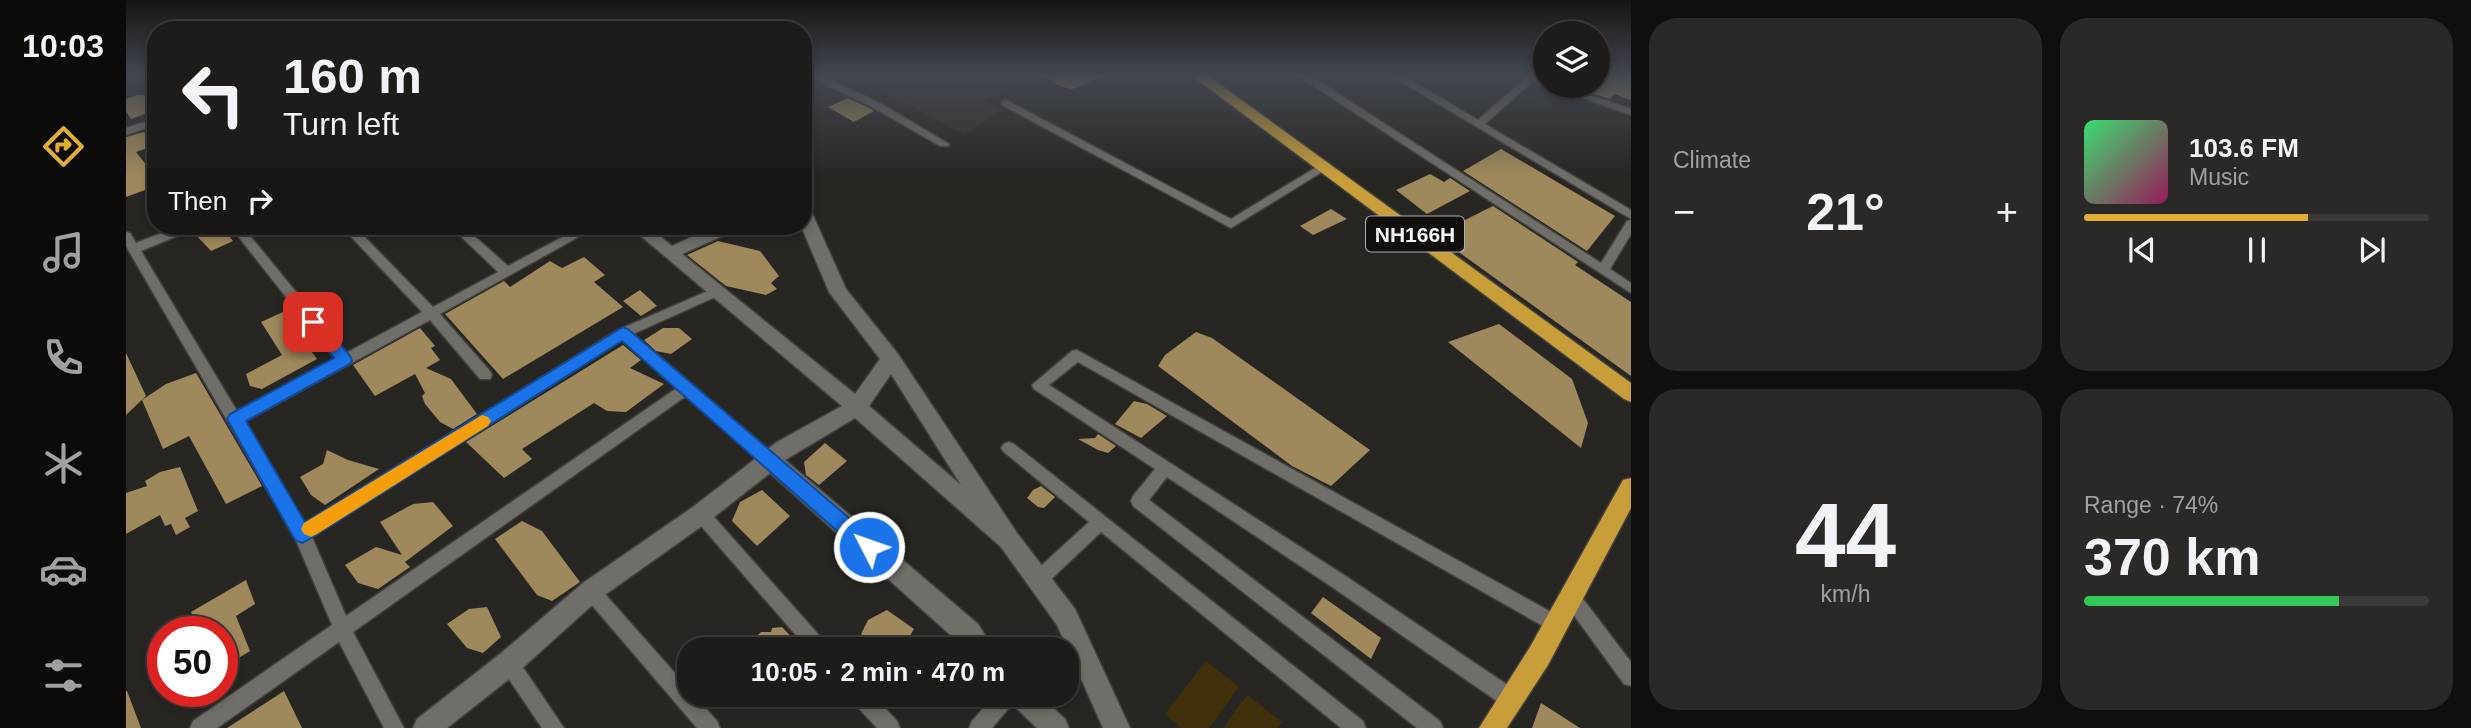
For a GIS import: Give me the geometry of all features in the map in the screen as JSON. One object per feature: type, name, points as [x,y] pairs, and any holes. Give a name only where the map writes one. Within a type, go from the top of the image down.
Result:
[{"type":"highway","name":"NH166H","points":[[1245,109],[1631,394]]},
{"type":"highway","points":[[1492,728],[1556,624],[1631,487]]},
{"type":"main road","points":[[812,232],[838,292],[891,359],[1009,540],[1066,617],[1117,728]]},
{"type":"main road","points":[[648,235],[857,407],[1009,540]]},
{"type":"main road","points":[[670,253],[710,235]]},
{"type":"main road","points":[[426,728],[509,663],[591,591],[701,514],[784,448],[857,407],[891,359]]},
{"type":"main road","points":[[770,460],[972,637]]},
{"type":"main road","points":[[1034,707],[1056,728]]},
{"type":"street","points":[[883,109],[944,145]]},
{"type":"street","points":[[1017,109],[1231,224],[1324,167]]},
{"type":"street","points":[[1354,109],[1631,289]]},
{"type":"street","points":[[1451,109],[1631,215]]},
{"type":"street","points":[[1478,125],[1494,109]]},
{"type":"street","points":[[126,132],[147,125]]},
{"type":"street","points":[[1603,270],[1631,224]]},
{"type":"street","points":[[158,235],[130,243],[302,534],[342,627],[394,728]]},
{"type":"street","points":[[243,235],[344,360]]},
{"type":"street","points":[[356,235],[431,313],[485,375]]},
{"type":"street","points":[[466,235],[506,272]]},
{"type":"street","points":[[236,419],[575,235]]},
{"type":"street","points":[[302,534],[623,333],[717,291]]},
{"type":"street","points":[[623,333],[770,460]]},
{"type":"street","points":[[1511,699],[1039,385],[1077,355],[1556,624]]},
{"type":"street","points":[[200,728],[687,388]]},
{"type":"street","points":[[1009,448],[1356,728]]},
{"type":"street","points":[[1166,467],[1139,501],[1433,728]]},
{"type":"street","points":[[701,514],[809,637]]},
{"type":"street","points":[[1038,580],[1100,522]]},
{"type":"street","points":[[591,591],[710,728]]},
{"type":"street","points":[[1571,597],[1631,677]]},
{"type":"street","points":[[509,663],[554,728]]},
{"type":"street","points":[[871,707],[890,728]]},
{"type":"street","points":[[979,728],[997,707]]},
{"type":"shaded area","points":[[917,109],[1000,111],[965,135]]},
{"type":"shaded area","points":[[1206,661],[1239,687],[1209,728],[1181,728],[1165,714]]},
{"type":"shaded area","points":[[1247,695],[1282,722],[1278,728],[1223,728]]},
{"type":"building","points":[[147,109],[147,113],[131,119],[126,111]]},
{"type":"building","points":[[831,109],[874,111],[854,122]]},
{"type":"building","points":[[144,132],[147,135],[147,148],[136,152],[147,166],[147,189],[126,197],[126,137]]},
{"type":"building","points":[[1501,149],[1615,216],[1587,251],[1463,171]]},
{"type":"building","points":[[1430,174],[1444,182],[1450,178],[1470,191],[1427,214],[1396,190]]},
{"type":"building","points":[[1493,206],[1578,262],[1575,265],[1631,302],[1631,376],[1435,235]]},
{"type":"building","points":[[1331,209],[1347,219],[1313,235],[1300,226]]},
{"type":"building","points":[[196,235],[228,235],[233,241],[211,251]]},
{"type":"building","points":[[718,241],[760,251],[779,276],[771,283],[777,289],[766,295],[726,286],[687,255]]},
{"type":"building","points":[[584,257],[605,275],[594,282],[623,307],[503,379],[445,314],[504,281],[510,287],[550,261],[562,268]]},
{"type":"building","points":[[640,290],[657,306],[641,316],[623,301]]},
{"type":"building","points":[[283,312],[317,359],[262,389],[250,386],[246,374],[282,355],[261,322]]},
{"type":"building","points":[[1499,324],[1572,379],[1588,423],[1581,448],[1448,342]]},
{"type":"building","points":[[420,328],[435,346],[431,348],[440,360],[426,368],[451,379],[477,414],[453,429],[440,422],[425,404],[422,396],[425,393],[415,374],[375,396],[353,365]]},
{"type":"building","points":[[663,328],[679,328],[692,339],[671,354],[656,351],[644,340]]},
{"type":"building","points":[[1196,332],[1212,338],[1370,450],[1331,486],[1292,466],[1158,366],[1165,355]]},
{"type":"building","points":[[623,345],[641,360],[630,368],[664,384],[626,412],[607,411],[594,403],[522,449],[532,459],[504,478],[466,442]]},
{"type":"building","points":[[126,353],[146,396],[126,415]]},
{"type":"building","points":[[196,373],[262,486],[226,504],[189,436],[163,449],[142,400],[166,384]]},
{"type":"building","points":[[1134,401],[1147,404],[1167,416],[1141,438],[1115,424]]},
{"type":"building","points":[[1098,434],[1116,446],[1108,453],[1078,439],[1095,438]]},
{"type":"building","points":[[825,443],[847,461],[819,485],[806,475],[804,462]]},
{"type":"building","points":[[327,450],[348,460],[379,469],[325,505],[311,495],[300,477],[323,464]]},
{"type":"building","points":[[180,467],[198,511],[185,518],[190,527],[176,535],[171,524],[165,526],[160,515],[126,534],[126,493],[147,486],[145,481],[160,472]]},
{"type":"building","points":[[1041,486],[1055,497],[1044,508],[1038,507],[1027,498],[1033,490]]},
{"type":"building","points":[[762,490],[790,516],[757,546],[732,521],[740,502]]},
{"type":"building","points":[[433,502],[453,526],[405,562],[410,567],[378,589],[358,583],[345,565],[376,547],[402,555],[380,522],[413,504]]},
{"type":"building","points":[[522,521],[542,531],[580,582],[552,601],[537,595],[495,539]]},
{"type":"building","points":[[246,580],[255,604],[236,616],[193,616],[191,612]]},
{"type":"building","points":[[1323,597],[1381,638],[1371,659],[1311,613]]},
{"type":"building","points":[[487,607],[501,637],[483,653],[467,648],[447,624],[469,609]]},
{"type":"building","points":[[887,610],[914,629],[909,637],[864,637],[861,634],[868,620]]},
{"type":"building","points":[[238,621],[250,651],[238,658]]},
{"type":"building","points":[[782,627],[792,637],[756,637],[761,632],[771,632],[772,628]]},
{"type":"building","points":[[127,691],[141,728],[126,728]]},
{"type":"building","points":[[284,691],[302,728],[227,728]]},
{"type":"building","points":[[1541,703],[1580,728],[1532,728]]},
{"type":"slow traffic","points":[[311,529],[482,421]]},
{"type":"route","points":[[313,322],[344,360],[236,419],[302,534],[623,333],[869,547]]}]
